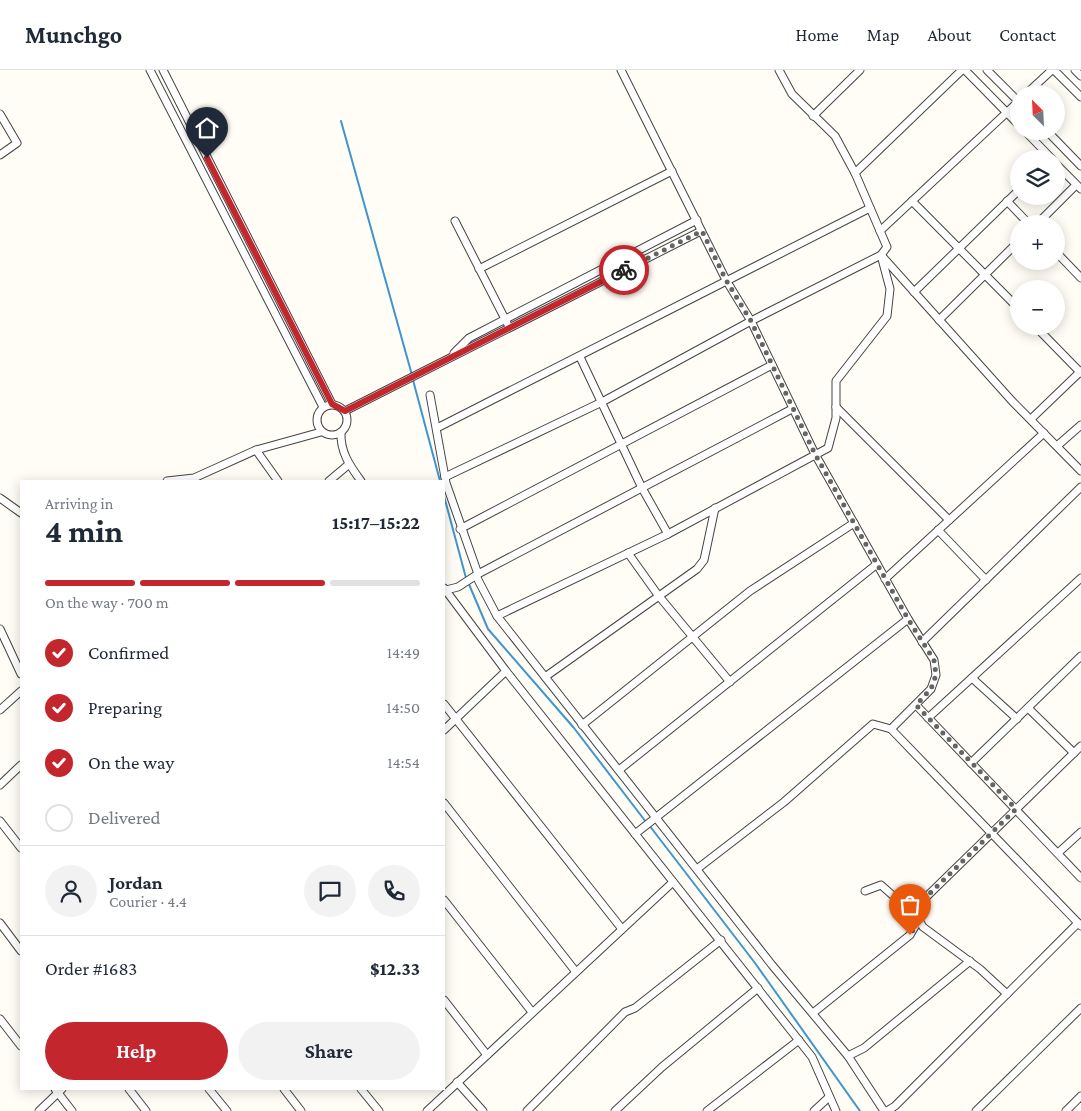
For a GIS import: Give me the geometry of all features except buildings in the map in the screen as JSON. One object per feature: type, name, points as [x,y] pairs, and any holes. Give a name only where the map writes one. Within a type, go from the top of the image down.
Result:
[{"type":"street","points":[[150,70],[323,407]]},
{"type":"street","points":[[163,70],[332,404],[345,411],[347,420],[341,432],[341,442],[348,464],[360,480]]},
{"type":"street","points":[[620,70],[726,280],[751,321],[815,454],[908,619],[934,660],[936,675],[931,689],[891,729]]},
{"type":"street","points":[[445,477],[602,402],[751,321],[881,255],[887,247],[855,173],[835,136],[792,94],[779,70]]},
{"type":"street","points":[[814,116],[860,70]]},
{"type":"street","points":[[855,173],[964,70],[1010,116]]},
{"type":"street","points":[[987,70],[1010,93]]},
{"type":"street","points":[[1036,85],[1053,70],[1081,97]]},
{"type":"street","points":[[1076,70],[1081,76]]},
{"type":"street","points":[[880,231],[1010,109]]},
{"type":"street","points":[[0,114],[17,143],[0,155]]},
{"type":"street","points":[[1033,140],[1043,150]]},
{"type":"street","points":[[1056,140],[1081,166]]},
{"type":"street","points":[[479,269],[672,171]]},
{"type":"street","points":[[1047,215],[1079,187],[1065,173]]},
{"type":"street","points":[[914,292],[1010,199]]},
{"type":"street","points":[[912,201],[1010,300]]},
{"type":"street","points":[[1007,202],[1020,215]]},
{"type":"street","points":[[436,428],[580,357],[726,280],[870,208]]},
{"type":"street","points":[[450,358],[469,338],[696,220]]},
{"type":"street","points":[[455,221],[509,328]]},
{"type":"street","points":[[345,411],[702,231]]},
{"type":"street","points":[[939,320],[1010,250]]},
{"type":"street","points":[[881,255],[1044,433],[1081,470]]},
{"type":"street","points":[[497,616],[668,534],[828,448],[836,418],[836,381],[887,316],[890,289],[881,255]]},
{"type":"street","points":[[1065,261],[1081,278]]},
{"type":"street","points":[[1031,419],[1081,372],[1044,335]]},
{"type":"street","points":[[580,357],[642,488],[668,534]]},
{"type":"street","points":[[460,529],[772,365]]},
{"type":"street","points":[[430,395],[445,477],[460,529],[476,576],[497,616],[656,819],[848,1056],[886,1111],[895,1106],[1080,924],[891,729],[873,724],[784,802],[697,869]]},
{"type":"street","points":[[321,432],[316,421],[317,414],[323,407],[332,404]]},
{"type":"street","points":[[836,406],[949,520]]},
{"type":"street","points":[[445,589],[458,588],[476,576],[792,409]]},
{"type":"street","points":[[1057,446],[1081,424]]},
{"type":"street","points":[[196,480],[256,450],[321,432],[330,435],[341,432]]},
{"type":"street","points":[[885,579],[1044,433]]},
{"type":"street","points":[[256,450],[277,480]]},
{"type":"street","points":[[330,480],[348,464]]},
{"type":"street","points":[[922,642],[1081,487]]},
{"type":"street","points":[[0,498],[20,512]]},
{"type":"street","points":[[545,677],[697,569],[704,560],[715,508]]},
{"type":"street","points":[[582,725],[750,591],[854,523]]},
{"type":"street","points":[[938,530],[986,580]]},
{"type":"street","points":[[628,553],[658,595],[730,682]]},
{"type":"street","points":[[619,770],[877,564]]},
{"type":"street","points":[[928,718],[1081,578]]},
{"type":"street","points":[[445,589],[506,670],[812,1057],[836,1111]]},
{"type":"street","points":[[635,834],[908,619]]},
{"type":"street","points":[[0,629],[2,641],[20,672]]},
{"type":"street","points":[[971,763],[1081,656]]},
{"type":"street","points":[[445,729],[506,670]]},
{"type":"street","points":[[972,678],[1017,719]]},
{"type":"street","points":[[0,710],[20,692]]},
{"type":"street","points":[[445,705],[622,929]]},
{"type":"street","points":[[916,705],[1081,878]]},
{"type":"street","points":[[1028,708],[1074,753]]},
{"type":"street","points":[[813,1013],[910,935],[917,923],[917,906],[1081,746]]},
{"type":"street","points":[[0,785],[20,766]]},
{"type":"street","points":[[445,804],[576,972]]},
{"type":"street","points":[[0,821],[20,847]]},
{"type":"street","points":[[1058,854],[1081,832]]},
{"type":"street","points":[[427,1111],[442,1092],[457,1082],[487,1055],[673,882]]},
{"type":"street","points":[[865,890],[881,885],[917,917],[923,927],[970,961],[1007,994]]},
{"type":"street","points":[[445,901],[532,1012]]},
{"type":"street","points":[[0,923],[20,950]]},
{"type":"street","points":[[527,1111],[626,1012],[635,1008],[721,940]]},
{"type":"street","points":[[848,1056],[864,1048],[970,961]]},
{"type":"street","points":[[615,1111],[662,1067],[758,988]]},
{"type":"street","points":[[445,1001],[487,1055]]},
{"type":"street","points":[[976,1111],[1081,1008]]},
{"type":"street","points":[[0,1019],[20,1045]]},
{"type":"street","points":[[707,1111],[799,1040]]},
{"type":"street","points":[[457,1082],[483,1111]]},
{"type":"street","points":[[39,1111],[58,1090],[72,1111]]},
{"type":"street","points":[[130,1090],[146,1111]]},
{"type":"street","points":[[210,1090],[227,1111]]},
{"type":"street","points":[[285,1090],[301,1111]]},
{"type":"street","points":[[362,1090],[379,1111]]},
{"type":"street","points":[[1066,1111],[1081,1096]]},
{"type":"street","points":[[814,1111],[829,1097]]},
{"type":"waterway","points":[[341,121],[412,375]]},
{"type":"waterway","points":[[413,380],[440,480]]},
{"type":"waterway","points":[[445,500],[466,578]]},
{"type":"waterway","points":[[468,582],[488,629],[574,728],[646,822]]},
{"type":"waterway","points":[[649,825],[755,963],[860,1111]]},
{"type":"way so far","points":[[624,270],[702,231],[726,280],[751,321],[815,454],[908,619],[934,660],[936,675],[931,689],[916,705],[1016,809],[917,906],[917,923],[910,935]]},
{"type":"route","points":[[207,158],[332,404],[345,411],[624,270]]}]
